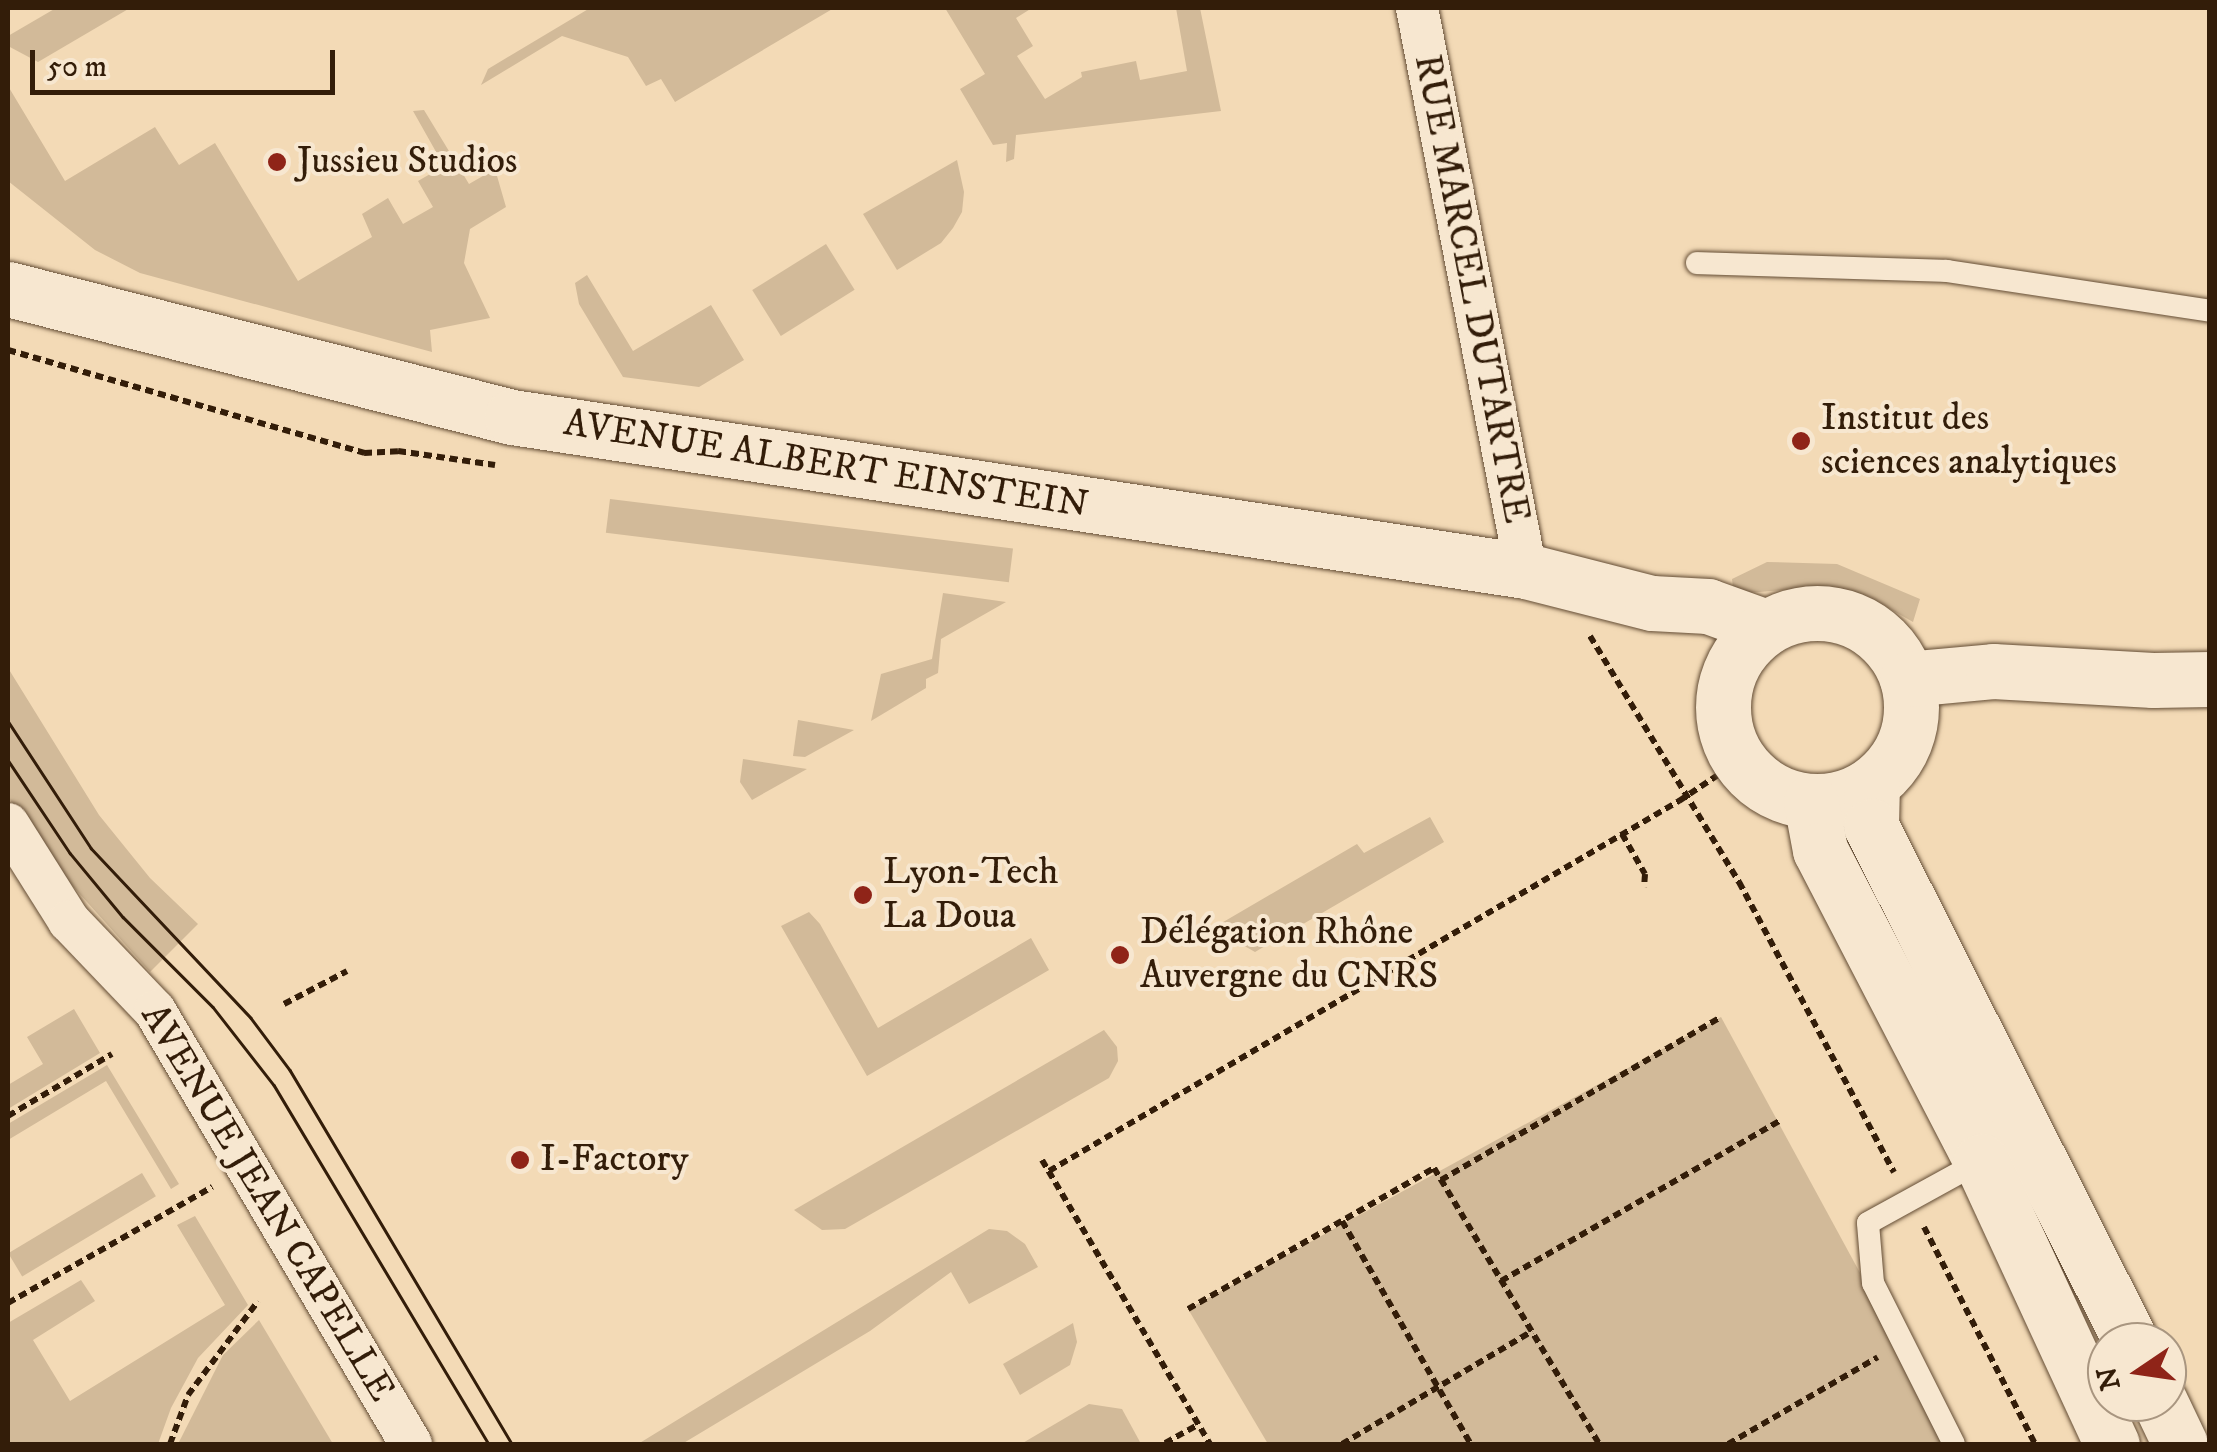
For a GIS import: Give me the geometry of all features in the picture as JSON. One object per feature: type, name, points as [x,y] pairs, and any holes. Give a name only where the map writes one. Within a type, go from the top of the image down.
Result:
[{"type":"street","name":"RUE MARCEL DUTARTRE","points":[[1417,8],[1526,571]]},
{"type":"street","name":"AVENUE ALBERT EINSTEIN","points":[[8,289],[512,417],[1526,571],[1652,603],[1708,606],[1766,626]]},
{"type":"street","points":[[1652,603],[1726,680]]},
{"type":"street","points":[[1821,612],[1850,618],[1875,632],[1894,653],[1907,679],[1911,708],[1907,737],[1893,764],[1872,784],[1843,798],[1811,802],[1770,789],[1739,761],[1727,736],[1722,708],[1726,680],[1748,641],[1766,626],[1792,615],[1821,612]]},
{"type":"street","points":[[1907,679],[1994,671],[2210,679]]},
{"type":"street","points":[[1872,784],[1871,826],[2122,1322]]},
{"type":"street","points":[[1811,802],[1820,850],[1981,1161],[2112,1444]]},
{"type":"street","name":"AVENUE JEAN CAPELLE","points":[[8,824],[69,921],[155,1011],[411,1444]]},
{"type":"lane","points":[[1697,263],[1947,272],[2210,310]]},
{"type":"lane","points":[[1954,1444],[1872,1284],[1868,1223],[1981,1161]]},
{"type":"path","points":[[1625,692],[1689,795],[1910,1200],[2034,1444]]},
{"type":"path","points":[[1049,1171],[1689,795],[1739,761]]},
{"type":"path","points":[[1622,834],[1645,874],[1644,887]]},
{"type":"path","points":[[284,1004],[347,970]]},
{"type":"path","points":[[1441,1180],[1722,1017]]},
{"type":"path","points":[[8,1116],[112,1054]]},
{"type":"path","points":[[1501,1281],[1780,1120]]},
{"type":"path","points":[[1042,1160],[1210,1444]]},
{"type":"path","points":[[8,1304],[247,1166]]},
{"type":"path","points":[[1188,1309],[1434,1168],[1599,1444]]},
{"type":"path","points":[[1342,1222],[1472,1444]]},
{"type":"path","points":[[170,1444],[188,1395],[258,1301]]},
{"type":"path","points":[[1342,1444],[1532,1331]]},
{"type":"path","points":[[1728,1444],[1905,1342]]},
{"type":"path","points":[[1165,1443],[1198,1424]]},
{"type":"shaded area","points":[[56,8],[130,8],[38,62],[8,46],[8,36]]},
{"type":"shaded area","points":[[590,8],[834,8],[675,102],[661,79],[646,86],[628,57],[562,36],[481,85],[488,69]]},
{"type":"shaded area","points":[[945,8],[1032,8],[1016,18],[1033,46],[1017,56],[1045,99],[1082,77],[1081,72],[1136,61],[1140,80],[1187,71],[1176,8],[1200,8],[1221,111],[1016,135],[1014,159],[1006,162],[1007,143],[993,145],[960,89],[985,74]]},
{"type":"shaded area","points":[[8,86],[65,181],[155,127],[179,165],[215,143],[298,281],[372,237],[362,214],[388,198],[403,224],[433,207],[418,181],[444,166],[413,111],[424,110],[469,184],[495,169],[506,207],[470,229],[464,263],[490,318],[430,330],[432,352],[140,273],[95,250],[8,181]]},
{"type":"shaded area","points":[[957,160],[964,192],[962,212],[941,243],[897,270],[863,214]]},
{"type":"shaded area","points":[[826,244],[855,290],[781,336],[752,290]]},
{"type":"shaded area","points":[[587,275],[633,351],[711,305],[744,360],[699,387],[623,377],[579,304],[575,283]]},
{"type":"shaded area","points":[[610,499],[1013,548],[1009,582],[606,533]]},
{"type":"shaded area","points":[[1767,562],[1837,564],[1920,599],[1913,622],[1869,597],[1842,590],[1820,587],[1747,593],[1733,587],[1732,579]]},
{"type":"shaded area","points":[[943,593],[1006,602],[941,639],[938,673],[926,679],[926,688],[871,721],[881,674],[932,659]]},
{"type":"shaded area","points":[[8,668],[99,815],[150,878],[198,924],[150,972],[60,872],[8,797]]},
{"type":"shaded area","points":[[798,720],[854,730],[805,757],[793,756]]},
{"type":"shaded area","points":[[743,759],[807,769],[752,800],[740,782]]},
{"type":"shaded area","points":[[1430,817],[1444,842],[1255,952],[1213,928],[1357,844],[1364,853]]},
{"type":"shaded area","points":[[809,912],[820,924],[878,1028],[1031,938],[1049,970],[867,1076],[781,926]]},
{"type":"shaded area","points":[[74,1009],[100,1053],[8,1109],[8,1085],[43,1064],[27,1037]]},
{"type":"shaded area","points":[[1721,1017],[1953,1444],[1268,1444],[1188,1309]]},
{"type":"shaded area","points":[[1104,1030],[1117,1047],[1118,1061],[1109,1078],[845,1229],[822,1230],[794,1210]]},
{"type":"shaded area","points":[[107,1065],[179,1184],[171,1189],[106,1081],[8,1140],[8,1124]]},
{"type":"shaded area","points":[[142,1173],[156,1196],[22,1276],[8,1253]]},
{"type":"shaded area","points":[[195,1216],[248,1305],[198,1358],[171,1408],[158,1444],[8,1444],[8,1323],[81,1280],[95,1301],[33,1340],[70,1401],[225,1305],[177,1225]]},
{"type":"shaded area","points":[[989,1229],[1007,1231],[1025,1244],[1038,1267],[969,1304],[951,1272],[870,1331],[682,1444],[638,1444]]},
{"type":"shaded area","points":[[259,1320],[333,1444],[178,1444],[223,1355]]},
{"type":"shaded area","points":[[1073,1323],[1077,1342],[1070,1365],[1020,1395],[1003,1364]]},
{"type":"shaded area","points":[[1089,1404],[1122,1409],[1140,1442],[1021,1444]]},
{"type":"tram line","points":[[8,721],[91,848],[251,1018],[290,1070],[512,1444]]},
{"type":"tram line","points":[[8,760],[70,853],[123,917],[213,1007],[274,1085],[489,1444]]},
{"type":"place","name":"Jussieu Studios","points":[[277,162]]},
{"type":"place","name":"Institut des sciences analytiques","points":[[1801,441]]},
{"type":"place","name":"Lyon-Tech La Doua","points":[[863,895]]},
{"type":"place","name":"Délégation Rhône Auvergne du CNRS","points":[[1120,955]]},
{"type":"place","name":"I-Factory","points":[[520,1160]]}]
